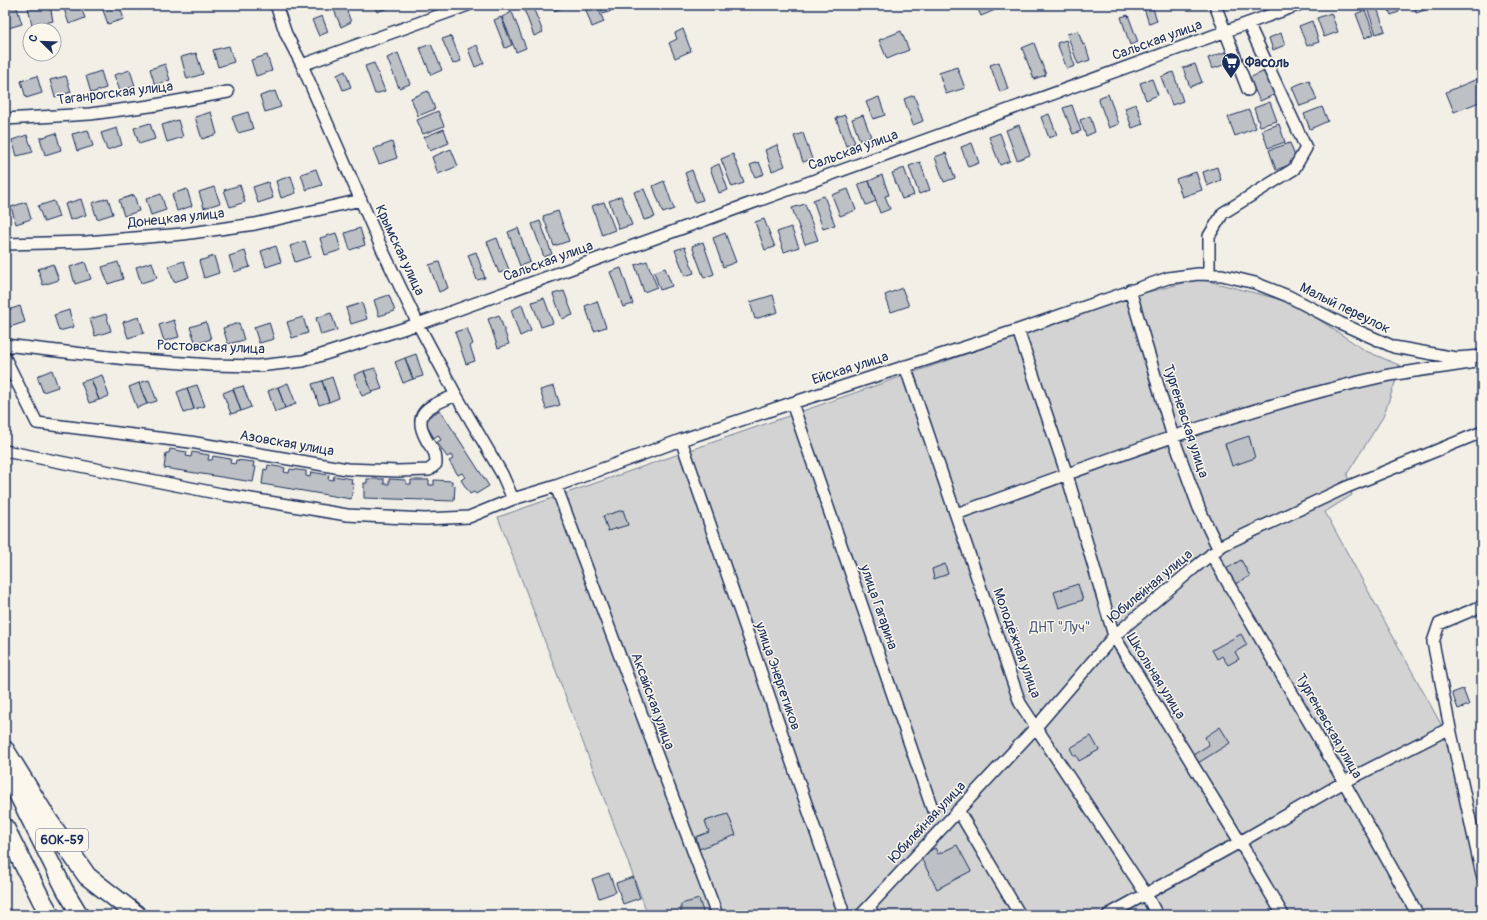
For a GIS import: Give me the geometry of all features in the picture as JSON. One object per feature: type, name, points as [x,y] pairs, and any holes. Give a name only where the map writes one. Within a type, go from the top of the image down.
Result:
[{"type":"main road","name":"60К-59","points":[[5,750],[48,820],[87,876],[137,915]]},
{"type":"main road","points":[[5,770],[64,890],[80,915]]},
{"type":"main road","name":"60К-59","points":[[5,828],[50,915]]},
{"type":"street","name":"Крымская улица","points":[[276,5],[286,34],[302,65],[415,325],[502,474],[513,499]]},
{"type":"street","points":[[302,65],[468,5]]},
{"type":"street","points":[[1215,5],[1248,90]]},
{"type":"street","name":"Сальская улица","points":[[415,325],[1298,5]]},
{"type":"street","points":[[1203,274],[1209,236],[1223,213],[1294,169],[1306,148],[1248,23]]},
{"type":"street","name":"Таганрогская улица","points":[[5,119],[90,114],[150,106],[228,92]]},
{"type":"street","name":"Донецкая улица","points":[[5,244],[86,242],[183,234],[256,224],[361,200]]},
{"type":"street","name":"Ейская улица","points":[[5,451],[221,494],[347,515],[425,519],[469,517],[513,499],[556,486],[681,440],[792,403],[905,366],[1020,335],[1131,295],[1168,278],[1203,274]]},
{"type":"street","name":"Малый переулок","points":[[1203,274],[1222,275],[1255,283],[1288,296],[1340,323],[1394,347],[1456,358],[1482,356]]},
{"type":"street","name":"Тургеневская улица","points":[[1131,295],[1174,437],[1214,551],[1418,915]]},
{"type":"street","name":"Ростовская улица","points":[[5,345],[127,359],[211,365],[258,366],[303,361],[415,325]]},
{"type":"street","name":"Школьная улица","points":[[1020,335],[1067,475],[1114,636],[1283,915]]},
{"type":"street","name":"Азовская улица","points":[[5,358],[37,423],[190,442],[347,469],[398,471],[429,470],[436,464],[436,454],[426,439],[420,425],[422,413],[427,408],[456,395]]},
{"type":"street","points":[[956,514],[1174,437],[1278,403],[1381,377],[1482,361]]},
{"type":"street","name":"Молодёжная улица","points":[[905,366],[1020,702],[1146,894],[1157,915]]},
{"type":"street","name":"улица Гагарина","points":[[792,403],[932,808]]},
{"type":"street","name":"Юбилейная улица","points":[[861,915],[872,911],[958,810],[1037,726],[1114,636],[1214,551],[1222,545],[1347,487],[1482,432]]},
{"type":"street","name":"улица Энергетиков","points":[[681,440],[842,908]]},
{"type":"street","name":"Аксайская улица","points":[[556,486],[717,915]]},
{"type":"street","points":[[1482,606],[1439,624],[1433,642],[1482,875]]},
{"type":"street","points":[[1108,915],[1240,842],[1344,782],[1450,728]]},
{"type":"street","points":[[958,810],[1020,915]]},
{"type":"path","points":[[5,905],[11,915]]},
{"type":"green space","name":"ДНТ \"Луч\"","points":[[1200,279],[1294,303],[1366,351],[1401,366],[1383,417],[1347,474],[1352,495],[1325,512],[1449,739],[1482,877],[1482,915],[648,915],[498,517],[1136,295]]},
{"type":"building","points":[[16,5],[22,24],[5,29],[5,8]]},
{"type":"building","points":[[35,5],[50,5],[53,21],[31,22],[28,7]]},
{"type":"building","points":[[80,5],[85,18],[69,24],[63,6]]},
{"type":"building","points":[[101,5],[119,5],[124,19],[108,24]]},
{"type":"building","points":[[138,5],[150,5],[151,7],[139,10]]},
{"type":"building","points":[[332,5],[340,5],[341,8],[345,6],[351,22],[341,27]]},
{"type":"building","points":[[374,5],[393,5],[393,6],[377,12]]},
{"type":"building","points":[[532,5],[543,32],[534,36],[524,9]]},
{"type":"building","points":[[552,5],[569,5],[554,11]]},
{"type":"building","points":[[584,5],[597,5],[604,22],[592,27]]},
{"type":"building","points":[[599,5],[609,5],[611,11],[603,14]]},
{"type":"building","points":[[976,5],[993,5],[995,10],[981,16]]},
{"type":"building","points":[[1143,5],[1152,5],[1157,21],[1149,24]]},
{"type":"building","points":[[1366,5],[1376,5],[1385,31],[1376,34]]},
{"type":"building","points":[[1387,5],[1396,5],[1399,12],[1391,15]]},
{"type":"building","points":[[1414,5],[1430,5],[1431,8],[1416,13]]},
{"type":"building","points":[[1365,10],[1374,34],[1365,38],[1356,14]]},
{"type":"building","points":[[512,12],[526,48],[516,52],[502,17]]},
{"type":"building","points":[[1331,13],[1338,32],[1324,37],[1317,18]]},
{"type":"building","points":[[1128,15],[1138,42],[1130,45],[1121,17]]},
{"type":"building","points":[[322,16],[328,32],[319,36],[312,20]]},
{"type":"building","points":[[501,17],[512,45],[505,48],[494,20]]},
{"type":"building","points":[[1312,21],[1319,42],[1307,46],[1299,26]]},
{"type":"building","points":[[683,29],[691,51],[675,58],[669,43],[677,39],[675,33]]},
{"type":"building","points":[[901,31],[909,50],[887,59],[879,40]]},
{"type":"building","points":[[1078,31],[1083,45],[1085,44],[1090,60],[1078,64],[1067,34]]},
{"type":"building","points":[[1281,33],[1285,45],[1273,50],[1269,38]]},
{"type":"building","points":[[451,36],[461,61],[453,64],[442,39]]},
{"type":"building","points":[[1066,40],[1075,66],[1067,69],[1057,43]]},
{"type":"building","points":[[1034,43],[1046,75],[1034,79],[1022,48]]},
{"type":"building","points":[[431,44],[442,70],[431,75],[420,48]]},
{"type":"building","points":[[477,45],[484,63],[475,67],[468,49]]},
{"type":"building","points":[[229,46],[234,62],[218,67],[213,50]]},
{"type":"building","points":[[1228,51],[1232,62],[1212,69],[1208,58]]},
{"type":"building","points":[[196,53],[203,74],[187,79],[181,57]]},
{"type":"building","points":[[398,53],[410,84],[399,88],[387,58]]},
{"type":"building","points":[[267,55],[272,71],[256,76],[251,60]]},
{"type":"building","points":[[999,62],[1008,89],[1000,92],[990,65]]},
{"type":"building","points":[[374,63],[385,91],[375,94],[365,66]]},
{"type":"building","points":[[165,64],[170,80],[155,85],[150,69]]},
{"type":"building","points":[[1195,64],[1202,82],[1190,87],[1183,68]]},
{"type":"building","points":[[957,67],[965,88],[946,94],[939,73]]},
{"type":"building","points":[[130,70],[135,86],[120,91],[114,75]]},
{"type":"building","points":[[101,71],[106,88],[91,93],[86,76]]},
{"type":"building","points":[[345,71],[351,87],[343,90],[337,75]]},
{"type":"building","points":[[1265,71],[1276,94],[1260,101],[1249,78]]},
{"type":"building","points":[[1173,72],[1183,101],[1172,105],[1161,77]]},
{"type":"building","points":[[37,76],[42,93],[26,98],[21,81]]},
{"type":"building","points":[[66,76],[71,92],[55,97],[50,80]]},
{"type":"building","points":[[1482,77],[1482,101],[1454,112],[1446,92]]},
{"type":"building","points":[[1152,79],[1158,95],[1146,100],[1140,83]]},
{"type":"building","points":[[1309,80],[1317,100],[1300,106],[1292,87]]},
{"type":"building","points":[[275,91],[281,107],[265,112],[260,96]]},
{"type":"building","points":[[428,91],[435,109],[418,116],[411,98]]},
{"type":"building","points":[[1108,94],[1119,124],[1109,128],[1098,98]]},
{"type":"building","points":[[914,95],[923,121],[913,125],[904,99]]},
{"type":"building","points":[[879,97],[885,115],[873,119],[866,102]]},
{"type":"building","points":[[1270,102],[1277,121],[1260,126],[1254,108]]},
{"type":"building","points":[[1136,104],[1143,124],[1132,128],[1125,108]]},
{"type":"building","points":[[1072,105],[1081,131],[1073,134],[1063,108]]},
{"type":"building","points":[[1322,107],[1328,121],[1310,129],[1304,114]]},
{"type":"building","points":[[1249,110],[1256,128],[1235,136],[1228,117]]},
{"type":"building","points":[[438,111],[444,126],[423,134],[417,120]]},
{"type":"building","points":[[211,112],[217,134],[202,139],[195,117]]},
{"type":"building","points":[[248,112],[253,129],[238,133],[232,117]]},
{"type":"building","points":[[1049,114],[1057,135],[1049,138],[1041,117]]},
{"type":"building","points":[[845,115],[855,143],[846,146],[836,118]]},
{"type":"building","points":[[863,115],[871,137],[860,141],[852,119]]},
{"type":"building","points":[[1090,116],[1095,132],[1086,136],[1080,120]]},
{"type":"building","points":[[178,120],[183,137],[167,142],[162,125]]},
{"type":"building","points":[[150,123],[155,139],[139,144],[134,128]]},
{"type":"building","points":[[1279,124],[1285,142],[1268,148],[1262,130]]},
{"type":"building","points":[[1019,125],[1030,155],[1017,160],[1006,130]]},
{"type":"building","points":[[117,128],[122,145],[107,150],[101,133]]},
{"type":"building","points":[[444,129],[449,143],[430,151],[424,137]]},
{"type":"building","points":[[88,130],[93,146],[77,151],[72,134]]},
{"type":"building","points":[[56,133],[61,150],[45,155],[40,138]]},
{"type":"building","points":[[803,133],[812,159],[803,162],[794,136]]},
{"type":"building","points":[[1000,133],[1010,161],[1000,165],[989,137]]},
{"type":"building","points":[[27,135],[33,152],[17,156],[12,140]]},
{"type":"building","points":[[392,142],[397,158],[379,164],[373,149]]},
{"type":"building","points":[[972,143],[979,163],[968,167],[961,147]]},
{"type":"building","points":[[1290,143],[1297,162],[1276,170],[1269,150]]},
{"type":"building","points":[[777,145],[785,166],[772,171],[765,150]]},
{"type":"building","points":[[451,149],[458,166],[438,174],[432,157]]},
{"type":"building","points":[[946,153],[955,178],[944,182],[935,157]]},
{"type":"building","points":[[733,154],[744,183],[732,187],[721,159]]},
{"type":"building","points":[[759,162],[764,174],[755,177],[750,165]]},
{"type":"building","points":[[920,162],[930,190],[919,194],[909,166]]},
{"type":"building","points":[[719,164],[728,190],[719,193],[710,168]]},
{"type":"building","points":[[1217,167],[1221,180],[1207,186],[1203,172]]},
{"type":"building","points":[[904,168],[914,195],[902,199],[892,173]]},
{"type":"building","points":[[316,169],[322,185],[306,190],[301,174]]},
{"type":"building","points":[[692,170],[703,200],[695,202],[685,173]]},
{"type":"building","points":[[1196,172],[1202,190],[1182,197],[1176,179]]},
{"type":"building","points":[[882,175],[889,195],[885,196],[890,209],[880,213],[869,181]]},
{"type":"building","points":[[291,176],[296,193],[281,198],[276,181]]},
{"type":"building","points":[[664,181],[674,209],[663,213],[653,186]]},
{"type":"building","points":[[869,181],[876,201],[866,205],[858,184]]},
{"type":"building","points":[[268,182],[273,198],[258,203],[253,187]]},
{"type":"building","points":[[240,185],[245,202],[230,207],[224,190]]},
{"type":"building","points":[[214,187],[220,203],[204,208],[199,192]]},
{"type":"building","points":[[187,189],[192,206],[177,211],[172,194]]},
{"type":"building","points":[[644,189],[655,217],[644,220],[634,192]]},
{"type":"building","points":[[848,189],[856,210],[840,216],[832,195]]},
{"type":"building","points":[[161,194],[166,210],[151,215],[146,199]]},
{"type":"building","points":[[134,195],[139,211],[124,216],[119,200]]},
{"type":"building","points":[[621,196],[632,225],[619,229],[609,201]]},
{"type":"building","points":[[824,196],[835,225],[823,229],[813,200]]},
{"type":"building","points":[[108,198],[113,214],[97,219],[92,203]]},
{"type":"building","points":[[81,199],[86,215],[70,220],[65,204]]},
{"type":"building","points":[[54,201],[59,217],[44,222],[38,206]]},
{"type":"building","points":[[26,202],[31,219],[16,224],[11,207]]},
{"type":"building","points":[[604,202],[615,230],[602,235],[592,206]]},
{"type":"building","points":[[805,204],[818,240],[805,244],[792,208]]},
{"type":"building","points":[[558,211],[569,241],[554,246],[543,216]]},
{"type":"building","points":[[764,219],[775,247],[765,250],[755,222]]},
{"type":"building","points":[[540,221],[552,254],[544,257],[532,224]]},
{"type":"building","points":[[791,227],[799,247],[784,252],[777,232]]},
{"type":"building","points":[[360,228],[365,245],[350,250],[345,233]]},
{"type":"building","points":[[518,228],[530,262],[520,266],[508,232]]},
{"type":"building","points":[[336,233],[341,250],[325,255],[320,238]]},
{"type":"building","points":[[725,233],[736,262],[723,267],[713,238]]},
{"type":"building","points":[[497,238],[509,270],[499,273],[487,242]]},
{"type":"building","points":[[305,241],[310,257],[295,262],[290,246]]},
{"type":"building","points":[[703,242],[714,274],[704,278],[692,246]]},
{"type":"building","points":[[276,246],[281,262],[266,267],[261,251]]},
{"type":"building","points":[[685,247],[694,273],[685,276],[675,250]]},
{"type":"building","points":[[245,251],[250,267],[234,272],[229,256]]},
{"type":"building","points":[[476,252],[485,278],[477,280],[468,255]]},
{"type":"building","points":[[214,256],[219,273],[204,278],[199,261]]},
{"type":"building","points":[[184,261],[189,277],[174,282],[168,266]]},
{"type":"building","points":[[647,261],[657,287],[644,292],[635,265]]},
{"type":"building","points":[[85,262],[91,279],[75,284],[70,267]]},
{"type":"building","points":[[118,262],[123,279],[108,284],[102,267]]},
{"type":"building","points":[[152,262],[157,278],[141,283],[136,267]]},
{"type":"building","points":[[439,262],[448,288],[439,292],[429,265]]},
{"type":"building","points":[[53,264],[59,280],[43,285],[38,269]]},
{"type":"building","points":[[621,268],[633,304],[623,307],[610,272]]},
{"type":"building","points":[[665,268],[672,286],[660,290],[654,272]]},
{"type":"building","points":[[902,288],[909,306],[891,312],[885,295]]},
{"type":"building","points":[[564,291],[573,315],[562,319],[553,294]]},
{"type":"building","points":[[389,295],[395,311],[379,316],[374,300]]},
{"type":"building","points":[[773,295],[778,312],[755,319],[750,302]]},
{"type":"building","points":[[544,298],[553,323],[541,327],[532,302]]},
{"type":"building","points":[[597,301],[606,327],[594,331],[585,306]]},
{"type":"building","points":[[362,303],[367,319],[351,324],[346,308]]},
{"type":"building","points":[[522,305],[531,331],[520,336],[511,310]]},
{"type":"building","points":[[20,306],[25,322],[10,327],[5,311]]},
{"type":"building","points":[[69,310],[74,327],[59,331],[54,315]]},
{"type":"building","points":[[331,313],[337,330],[321,335],[316,318]]},
{"type":"building","points":[[106,314],[111,331],[95,336],[90,319]]},
{"type":"building","points":[[499,315],[509,344],[498,348],[488,319]]},
{"type":"building","points":[[139,317],[144,333],[128,338],[123,322]]},
{"type":"building","points":[[303,317],[308,333],[292,338],[287,322]]},
{"type":"building","points":[[174,320],[179,337],[164,341],[159,325]]},
{"type":"building","points":[[206,322],[211,339],[196,344],[190,327]]},
{"type":"building","points":[[269,322],[274,339],[259,343],[254,327]]},
{"type":"building","points":[[239,323],[244,340],[228,344],[223,328]]},
{"type":"building","points":[[467,328],[473,344],[470,346],[475,361],[466,364],[455,332]]},
{"type":"building","points":[[416,354],[423,376],[413,379],[405,358]]},
{"type":"building","points":[[405,358],[413,379],[403,383],[395,362]]},
{"type":"building","points":[[375,368],[382,389],[372,392],[364,371]]},
{"type":"building","points":[[52,370],[58,387],[43,392],[37,376]]},
{"type":"building","points":[[364,371],[372,392],[362,396],[354,375]]},
{"type":"building","points":[[102,375],[109,396],[99,400],[91,379]]},
{"type":"building","points":[[332,377],[339,398],[329,402],[322,381]]},
{"type":"building","points":[[91,379],[99,400],[89,403],[81,382]]},
{"type":"building","points":[[149,380],[157,401],[147,404],[139,383]]},
{"type":"building","points":[[322,381],[329,402],[319,405],[312,384]]},
{"type":"building","points":[[139,383],[147,404],[137,408],[129,387]]},
{"type":"building","points":[[288,383],[296,404],[285,408],[278,387]]},
{"type":"building","points":[[197,385],[205,406],[194,409],[187,388]]},
{"type":"building","points":[[243,386],[251,407],[241,411],[233,389]]},
{"type":"building","points":[[554,386],[560,405],[546,409],[540,390]]},
{"type":"building","points":[[278,387],[285,408],[275,412],[268,391]]},
{"type":"building","points":[[187,388],[194,409],[184,413],[177,392]]},
{"type":"building","points":[[233,389],[241,411],[231,414],[223,393]]},
{"type":"building","points":[[440,410],[489,486],[476,494],[474,492],[470,494],[461,480],[465,477],[462,473],[458,475],[449,461],[453,459],[451,455],[447,457],[437,442],[441,440],[438,435],[434,438],[425,423],[428,420],[427,418]]},
{"type":"building","points":[[1249,436],[1255,458],[1232,466],[1225,444]]},
{"type":"building","points":[[170,449],[187,452],[186,456],[191,457],[192,452],[209,455],[208,460],[212,460],[213,456],[231,459],[230,463],[235,464],[236,460],[254,462],[253,467],[256,467],[253,482],[164,468],[166,453],[169,453]]},
{"type":"building","points":[[268,465],[285,468],[284,472],[289,473],[290,469],[306,471],[306,476],[310,477],[311,472],[329,475],[328,479],[333,480],[334,476],[352,479],[351,483],[354,484],[351,499],[262,484],[264,469],[267,470]]},
{"type":"building","points":[[367,479],[384,479],[384,484],[389,484],[389,479],[406,480],[406,484],[411,484],[411,480],[429,480],[429,485],[434,485],[434,480],[452,481],[452,485],[455,486],[454,501],[364,498],[364,483],[367,483]]},
{"type":"building","points":[[623,510],[628,525],[608,531],[603,516]]},
{"type":"building","points":[[1241,560],[1250,576],[1235,584],[1226,569]]},
{"type":"building","points":[[945,564],[948,574],[934,579],[932,569]]},
{"type":"building","points":[[1078,584],[1083,600],[1059,608],[1054,592]]},
{"type":"building","points":[[1241,634],[1247,645],[1235,652],[1239,659],[1228,665],[1222,656],[1217,659],[1212,650]]},
{"type":"building","points":[[1463,689],[1469,705],[1458,709],[1452,693]]},
{"type":"building","points":[[1220,727],[1230,743],[1198,763],[1193,755],[1209,745],[1205,737]]},
{"type":"building","points":[[1091,736],[1099,750],[1079,761],[1076,755],[1074,756],[1070,748]]},
{"type":"building","points":[[728,814],[736,835],[699,849],[696,837],[709,832],[705,821]]},
{"type":"building","points":[[957,845],[971,871],[937,889],[920,856],[935,848],[938,854]]},
{"type":"building","points":[[609,873],[616,892],[599,898],[592,879]]},
{"type":"building","points":[[633,877],[640,898],[623,904],[616,883]]},
{"type":"building","points":[[699,899],[704,915],[679,915],[681,913],[681,904]]},
{"type":"place","name":"Фасоль","points":[[1231,79]]}]
